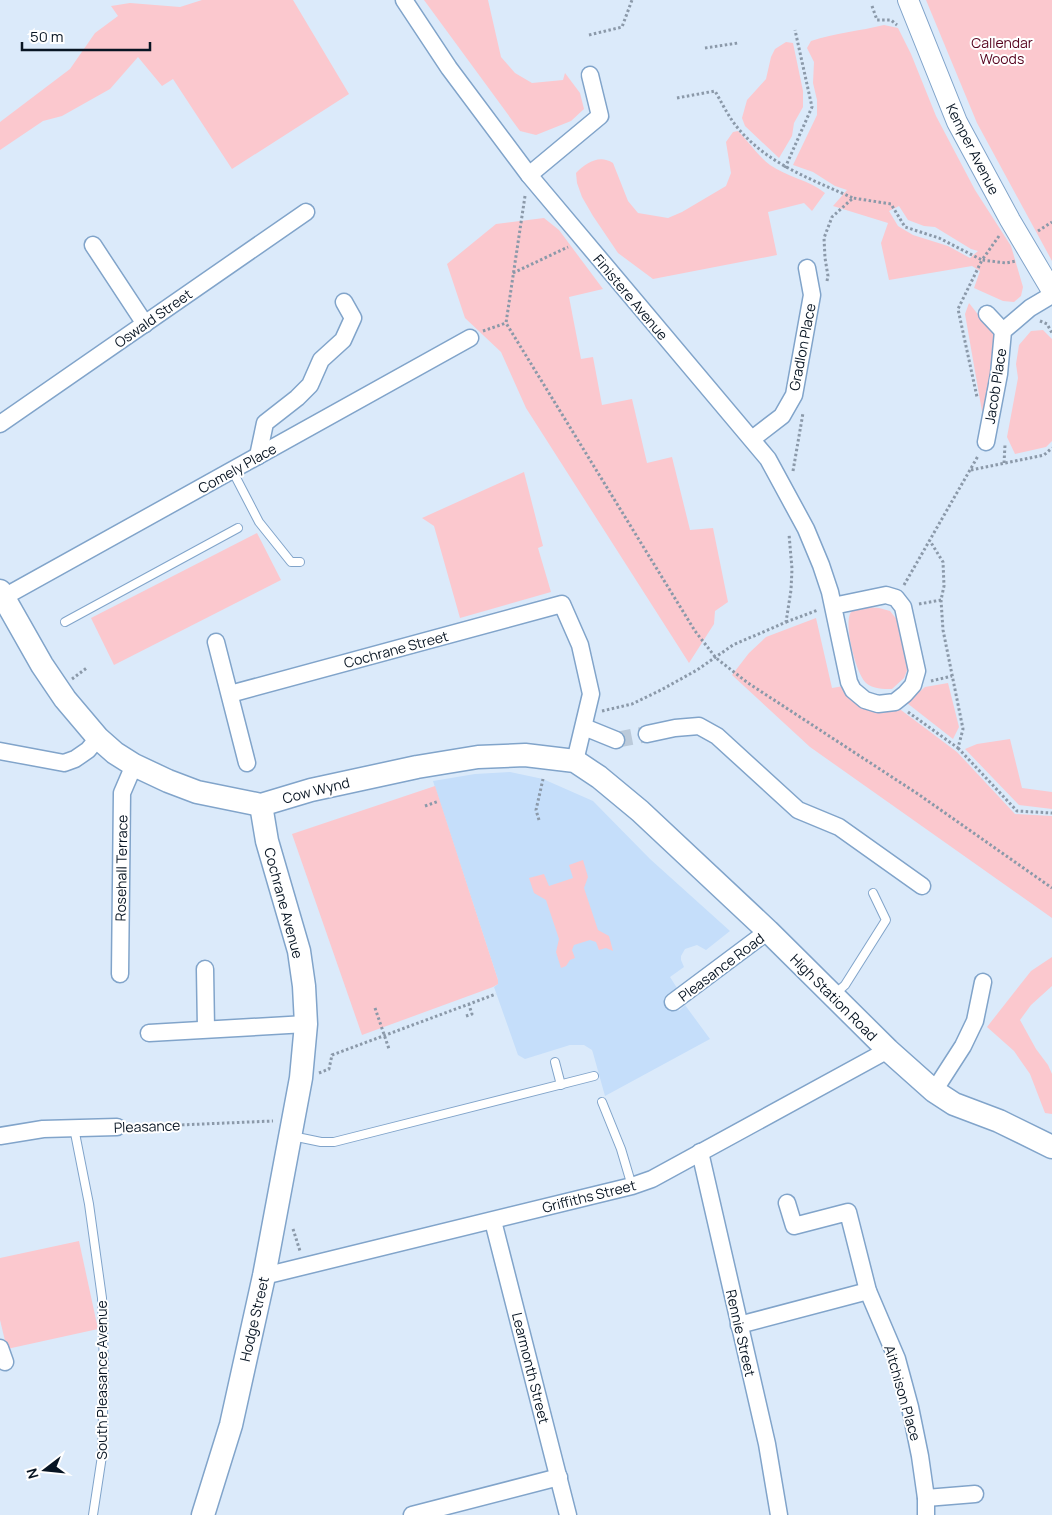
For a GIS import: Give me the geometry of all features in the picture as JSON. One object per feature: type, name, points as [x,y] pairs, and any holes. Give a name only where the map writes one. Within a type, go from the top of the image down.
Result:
[{"type":"main road","name":"Cow Wynd","points":[[2,594],[42,665],[65,699],[98,738],[115,753],[134,765],[197,792],[261,805],[311,790],[417,766],[478,757],[525,755],[575,761],[599,777],[640,810]]},
{"type":"main road","name":"Cochrane Avenue","points":[[261,805],[268,841],[299,951],[304,986],[306,1024],[299,1090],[292,1128]]},
{"type":"main road","name":"High Station Road","points":[[640,810],[768,931],[888,1050],[934,1091],[954,1104],[999,1121],[1052,1148]]},
{"type":"main road","name":"Hodge Street","points":[[203,1515],[231,1425],[264,1276],[292,1128]]},
{"type":"street","name":"Finistere Avenue","points":[[404,0],[449,68],[529,175],[768,459],[789,495],[822,566],[833,606],[849,682],[853,690],[865,700],[878,704],[895,702]]},
{"type":"street","name":"Kemper Avenue","points":[[908,0],[957,122],[1010,220],[1052,290]]},
{"type":"street","points":[[529,175],[600,116],[590,76]]},
{"type":"street","name":"Oswald Street","points":[[0,424],[306,212]]},
{"type":"street","points":[[93,245],[145,324]]},
{"type":"street","name":"Gradlon Place","points":[[752,439],[782,416],[794,395],[812,296],[807,268]]},
{"type":"street","name":"Jacob Place","points":[[986,442],[999,374],[1003,331],[1030,308],[1052,295]]},
{"type":"street","points":[[258,456],[265,424],[310,385],[320,360],[343,340],[353,318],[344,302]]},
{"type":"street","name":"Jacob Place","points":[[987,314],[1003,331]]},
{"type":"street","name":"Comely Place","points":[[2,594],[258,456],[470,338]]},
{"type":"street","points":[[833,606],[886,595],[896,598],[903,607],[917,671],[912,685],[895,702]]},
{"type":"street","name":"Cochrane Street","points":[[230,694],[562,604],[580,645],[591,694],[585,721]]},
{"type":"street","points":[[216,642],[247,763]]},
{"type":"street","points":[[575,761],[585,721],[616,740]]},
{"type":"street","points":[[647,734],[675,728],[699,726],[717,736],[798,810],[839,827],[922,886]]},
{"type":"street","points":[[0,751],[64,763],[75,759],[88,750],[98,738]]},
{"type":"street","name":"Rosehall Terrace","points":[[120,974],[122,793],[134,765]]},
{"type":"street","name":"Pleasance Road","points":[[673,1002],[768,931]]},
{"type":"street","points":[[205,969],[206,1029]]},
{"type":"street","points":[[934,1091],[963,1046],[975,1020],[983,982]]},
{"type":"street","points":[[150,1033],[306,1024]]},
{"type":"street","name":"Griffiths Street","points":[[264,1276],[632,1186],[666,1173],[700,1152],[888,1050]]},
{"type":"street","name":"Pleasance","points":[[0,1136],[43,1129],[117,1127]]},
{"type":"street","name":"Rennie Street","points":[[700,1152],[767,1444],[779,1515]]},
{"type":"street","name":"Aitchison Place","points":[[787,1203],[794,1226],[848,1212],[868,1291],[899,1369],[920,1456],[926,1498],[926,1515]]},
{"type":"street","name":"Learmonth Street","points":[[493,1221],[568,1515]]},
{"type":"street","points":[[739,1325],[868,1291]]},
{"type":"street","points":[[412,1515],[558,1477]]},
{"type":"street","points":[[926,1498],[975,1494]]},
{"type":"lane","points":[[232,470],[259,522],[291,562],[300,562]]},
{"type":"lane","points":[[65,622],[238,528]]},
{"type":"lane","points":[[833,996],[845,985],[886,920],[873,893]]},
{"type":"lane","points":[[555,1062],[561,1085]]},
{"type":"lane","points":[[292,1128],[321,1142],[334,1142],[594,1076]]},
{"type":"lane","points":[[602,1102],[621,1149],[632,1186]]},
{"type":"lane","name":"South Pleasance Avenue","points":[[74,1128],[89,1204],[102,1298],[104,1370],[102,1456],[93,1515]]},
{"type":"path","points":[[589,35],[622,27],[632,0]]},
{"type":"path","points":[[785,168],[812,107],[795,30]]},
{"type":"path","points":[[705,48],[738,43]]},
{"type":"path","points":[[677,98],[715,91],[736,126],[756,147],[785,168],[853,198],[891,204],[904,228],[938,238],[982,260],[1006,263],[1033,257]]},
{"type":"path","points":[[529,175],[506,323],[696,631],[716,658],[748,683],[918,794],[1052,888]]},
{"type":"path","points":[[827,285],[828,276],[824,238],[832,217],[853,198]]},
{"type":"path","points":[[978,404],[958,309],[982,260],[1010,220]]},
{"type":"path","points":[[513,274],[582,240]]},
{"type":"path","points":[[470,338],[506,323]]},
{"type":"path","points":[[789,495],[804,407]]},
{"type":"path","points":[[911,574],[986,442]]},
{"type":"path","points":[[1004,463],[1005,445]]},
{"type":"path","points":[[970,470],[1044,455],[1052,448]]},
{"type":"path","points":[[786,622],[792,569],[789,533]]},
{"type":"path","points":[[930,541],[943,562],[944,586],[941,600],[943,630],[963,729],[958,748]]},
{"type":"path","points":[[903,607],[941,600]]},
{"type":"path","points":[[585,721],[632,704],[661,690],[716,658],[733,645],[816,610]]},
{"type":"path","points":[[929,681],[952,676]]},
{"type":"path","points":[[895,702],[958,748],[1017,811],[1052,813]]},
{"type":"path","points":[[539,820],[536,810],[543,779]]},
{"type":"path","points":[[424,806],[439,801]]},
{"type":"path","points":[[299,1090],[310,1091],[315,1074],[329,1069],[332,1055],[496,994]]},
{"type":"path","points":[[466,1016],[472,1014],[469,1005]]},
{"type":"path","points":[[375,1008],[389,1050]]},
{"type":"path","name":"Pleasance","points":[[117,1127],[292,1128]]},
{"type":"shaded area","points":[[510,772],[543,779],[593,801],[650,859],[730,931],[706,950],[697,945],[685,949],[681,956],[684,967],[670,977],[677,988],[668,994],[679,1011],[685,1005],[710,1039],[605,1096],[592,1050],[584,1045],[570,1045],[525,1059],[518,1055],[494,987],[498,984],[498,980],[433,781],[475,774]]},
{"type":"green space","points":[[202,0],[293,0],[349,94],[232,169],[173,79],[162,86],[138,57],[110,89],[62,116],[43,121],[0,150],[0,122],[70,69],[95,33],[118,16],[111,6],[130,3],[180,7]]},
{"type":"green space","points":[[424,0],[488,0],[501,57],[515,73],[532,83],[563,80],[565,73],[580,93],[584,109],[571,121],[536,135],[520,131]]},
{"type":"green space","name":"Callendar Woods","points":[[926,0],[1052,0],[1052,261],[977,123]]},
{"type":"green space","points":[[884,25],[898,28],[911,54],[936,116],[975,190],[1011,246],[1023,287],[1021,296],[1014,302],[1003,301],[974,288],[980,271],[972,266],[889,280],[881,243],[888,223],[833,206],[847,190],[835,186],[813,172],[793,165],[817,115],[817,100],[813,83],[814,62],[807,48],[811,41]],"holes":[[[899,206],[908,220],[924,226],[935,227],[971,249],[978,251],[970,258],[948,246],[913,235],[898,226],[889,211]]]},
{"type":"green space","points":[[786,42],[793,43],[803,91],[803,107],[794,123],[792,136],[779,158],[745,126],[742,118],[747,100],[766,79],[771,57],[775,49]]},
{"type":"green space","points":[[738,131],[770,165],[825,193],[812,211],[804,203],[768,212],[777,255],[653,279],[618,253],[582,197],[576,173],[593,161],[608,160],[613,163],[628,201],[638,213],[668,218],[682,212],[726,186],[731,173],[726,142],[733,132]]},
{"type":"green space","points":[[544,218],[559,230],[603,289],[569,297],[581,359],[593,357],[602,405],[632,399],[647,463],[672,457],[690,530],[713,528],[728,602],[715,611],[714,624],[689,663],[526,408],[501,352],[465,318],[447,264],[496,224]]},
{"type":"green space","points":[[969,303],[997,339],[983,417],[965,314]]},
{"type":"green space","points":[[1043,330],[1052,339],[1052,441],[1046,447],[1015,454],[1007,437],[1018,378],[1016,364],[1019,345],[1031,331]]},
{"type":"green space","points":[[524,472],[543,546],[538,548],[551,592],[460,618],[434,526],[422,518]]},
{"type":"green space","points":[[257,533],[281,580],[114,665],[91,618]]},
{"type":"green space","points":[[865,607],[890,611],[898,621],[908,668],[904,678],[892,689],[875,688],[869,685],[862,678],[858,670],[850,637],[849,618],[852,611]]},
{"type":"green space","points":[[816,618],[832,688],[844,686],[897,707],[957,752],[1015,814],[1052,816],[1052,918],[810,747],[732,675],[749,653],[766,637]]},
{"type":"green space","points":[[948,683],[959,727],[953,739],[907,703],[925,687]]},
{"type":"green space","points":[[1010,739],[1022,788],[1052,792],[1052,809],[1019,805],[965,749],[977,744]]},
{"type":"green space","points":[[435,786],[498,984],[362,1035],[292,834]]},
{"type":"green space","points":[[583,860],[588,877],[584,888],[598,930],[609,936],[613,951],[606,948],[599,950],[596,942],[590,940],[574,945],[572,950],[575,958],[561,968],[556,952],[559,939],[546,900],[534,893],[529,878],[544,874],[549,886],[573,878],[569,865]]},
{"type":"green space","points":[[1052,957],[1052,986],[1031,1005],[1020,1020],[1052,1074],[1052,1114],[1045,1113],[1030,1074],[1014,1051],[987,1027],[1031,971]]},
{"type":"green space","points":[[79,1241],[98,1329],[7,1349],[0,1320],[0,1258]]},
{"type":"tunnel","points":[[616,740],[647,734]]}]
